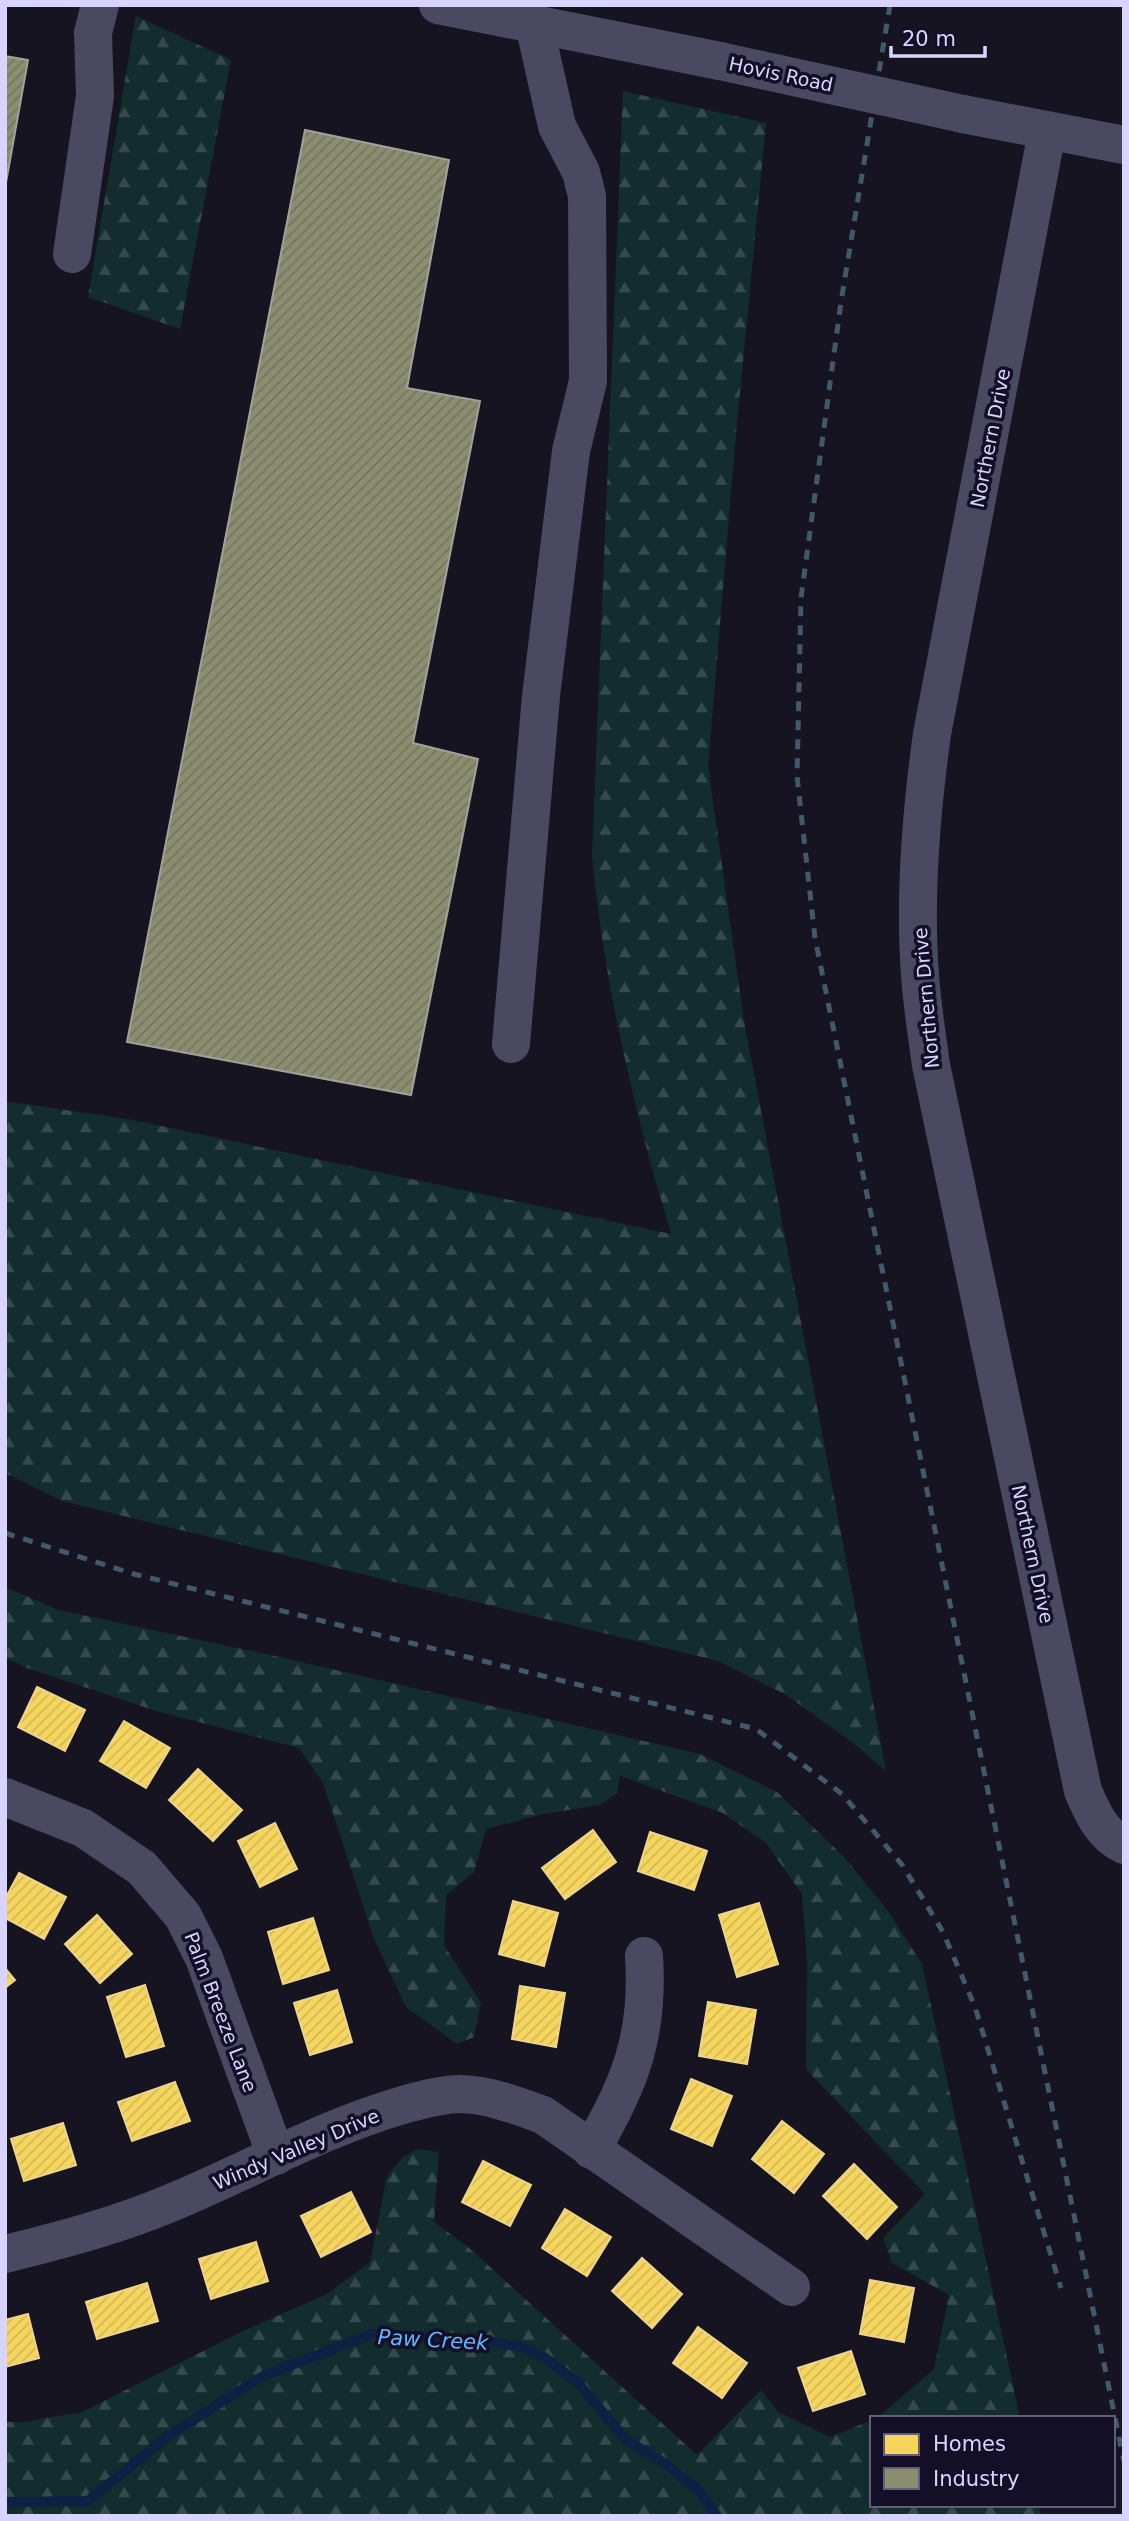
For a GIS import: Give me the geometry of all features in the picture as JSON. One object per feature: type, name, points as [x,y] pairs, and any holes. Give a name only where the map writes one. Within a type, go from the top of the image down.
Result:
[{"type":"street","points":[[72,254],[95,96],[93,33],[100,5]]},
{"type":"street","name":"Hovis Road","points":[[438,5],[720,61],[1047,132],[1124,145]]},
{"type":"street","points":[[511,1044],[541,696],[571,451],[589,381],[587,196],[581,172],[558,127],[534,24]]},
{"type":"street","name":"Northern Drive","points":[[1047,132],[932,734],[925,782],[918,878],[920,974],[931,1065],[1083,1791],[1102,1828],[1124,1845]]},
{"type":"street","name":"Palm Breeze Lane","points":[[5,1797],[83,1828],[142,1868],[183,1916],[204,1958],[276,2156]]},
{"type":"street","points":[[591,2150],[617,2106],[642,2034],[647,1992],[644,1956]]},
{"type":"street","name":"Windy Valley Drive","points":[[5,2254],[70,2238],[171,2203],[331,2129],[381,2111],[417,2101],[459,2094],[498,2098],[542,2115],[791,2287]]},
{"type":"green space","points":[[136,16],[231,60],[180,329],[88,297]]},
{"type":"green space","points":[[623,91],[766,123],[708,766],[744,1021],[886,1771],[857,1746],[785,1694],[718,1661],[62,1501],[5,1473],[5,1101],[133,1120],[671,1234],[620,1038],[606,965],[592,855]]},
{"type":"green space","points":[[5,1587],[59,1610],[275,1656],[700,1754],[777,1792],[844,1857],[888,1911],[922,1964],[1020,2416],[879,2416],[934,2369],[949,2295],[892,2263],[883,2238],[925,2194],[806,2069],[807,1963],[802,1894],[766,1843],[723,1813],[620,1776],[617,1793],[600,1805],[543,1814],[486,1829],[474,1872],[446,1895],[444,1945],[481,2003],[474,2037],[457,2044],[406,2007],[374,1939],[323,1783],[299,1748],[156,1711],[27,1668],[5,1658]]},
{"type":"green space","points":[[417,2149],[439,2152],[434,2222],[468,2247],[697,2455],[761,2390],[778,2412],[830,2437],[870,2421],[870,2507],[1039,2507],[1041,2516],[5,2516],[5,2422],[22,2422],[82,2412],[241,2332],[327,2294],[370,2262],[387,2176],[402,2158]]},
{"type":"building: Homes","points":[[37,1687],[85,1710],[65,1751],[18,1727]]},
{"type":"building: Homes","points":[[124,1721],[170,1748],[146,1788],[100,1761]]},
{"type":"building: Homes","points":[[198,1769],[242,1810],[213,1841],[169,1800]]},
{"type":"building: Homes","points":[[275,1823],[297,1869],[260,1887],[238,1841]]},
{"type":"building: Homes","points":[[593,1830],[616,1862],[565,1899],[542,1868]]},
{"type":"building: Homes","points":[[650,1832],[707,1851],[694,1890],[638,1871]]},
{"type":"building: Homes","points":[[19,1873],[66,1897],[44,1939],[5,1918],[5,1899]]},
{"type":"building: Homes","points":[[513,1901],[558,1913],[544,1966],[499,1954]]},
{"type":"building: Homes","points":[[759,1903],[778,1964],[737,1977],[719,1915]]},
{"type":"building: Homes","points":[[97,1915],[132,1954],[100,1983],[65,1944]]},
{"type":"building: Homes","points":[[313,1918],[329,1970],[283,1984],[268,1932]]},
{"type":"building: Homes","points":[[5,1968],[15,1980],[5,1988]]},
{"type":"building: Homes","points":[[145,1985],[164,2046],[126,2057],[107,1997]]},
{"type":"building: Homes","points":[[520,1986],[565,1993],[556,2047],[512,2039]]},
{"type":"building: Homes","points":[[337,1990],[352,2042],[310,2055],[294,2003]]},
{"type":"building: Homes","points":[[708,2002],[756,2010],[747,2064],[699,2056]]},
{"type":"building: Homes","points":[[691,2079],[732,2096],[712,2146],[671,2129]]},
{"type":"building: Homes","points":[[175,2082],[190,2121],[132,2141],[118,2102]]},
{"type":"building: Homes","points":[[782,2121],[824,2154],[794,2193],[752,2159]]},
{"type":"building: Homes","points":[[63,2123],[76,2165],[24,2181],[11,2139]]},
{"type":"building: Homes","points":[[483,2161],[531,2185],[510,2226],[462,2202]]},
{"type":"building: Homes","points":[[854,2164],[897,2207],[867,2239],[823,2196]]},
{"type":"building: Homes","points":[[351,2192],[371,2232],[321,2257],[301,2216]]},
{"type":"building: Homes","points":[[565,2209],[611,2237],[587,2276],[542,2248]]},
{"type":"building: Homes","points":[[256,2242],[268,2281],[211,2299],[199,2259]]},
{"type":"building: Homes","points":[[642,2258],[682,2294],[652,2328],[612,2291]]},
{"type":"building: Homes","points":[[870,2280],[914,2288],[904,2342],[860,2334]]},
{"type":"building: Homes","points":[[147,2283],[158,2321],[97,2339],[86,2302]]},
{"type":"building: Homes","points":[[28,2314],[39,2358],[5,2367],[5,2320]]},
{"type":"building: Homes","points":[[698,2327],[747,2363],[722,2398],[673,2363]]},
{"type":"building: Homes","points":[[851,2351],[865,2394],[813,2411],[798,2368]]},
{"type":"building: Industry","points":[[5,56],[28,60],[5,188]]},
{"type":"building: Industry","points":[[305,130],[449,160],[407,388],[480,401],[413,743],[478,759],[411,1095],[127,1042]]},
{"type":"waterway","name":"Paw Creek","points":[[5,2502],[88,2501],[169,2435],[265,2375],[372,2334],[482,2340],[520,2347],[544,2357],[578,2383],[626,2440],[666,2464],[698,2490],[717,2516]]},
{"type":"railway","points":[[890,5],[841,302],[801,598],[797,776],[815,938],[1115,2416]]},
{"type":"railway","points":[[5,1533],[134,1574],[756,1729],[842,1794],[903,1866],[943,1932],[975,2007],[1061,2288]]},
{"type":"railway","points":[[1115,2418],[1124,2462]]}]
